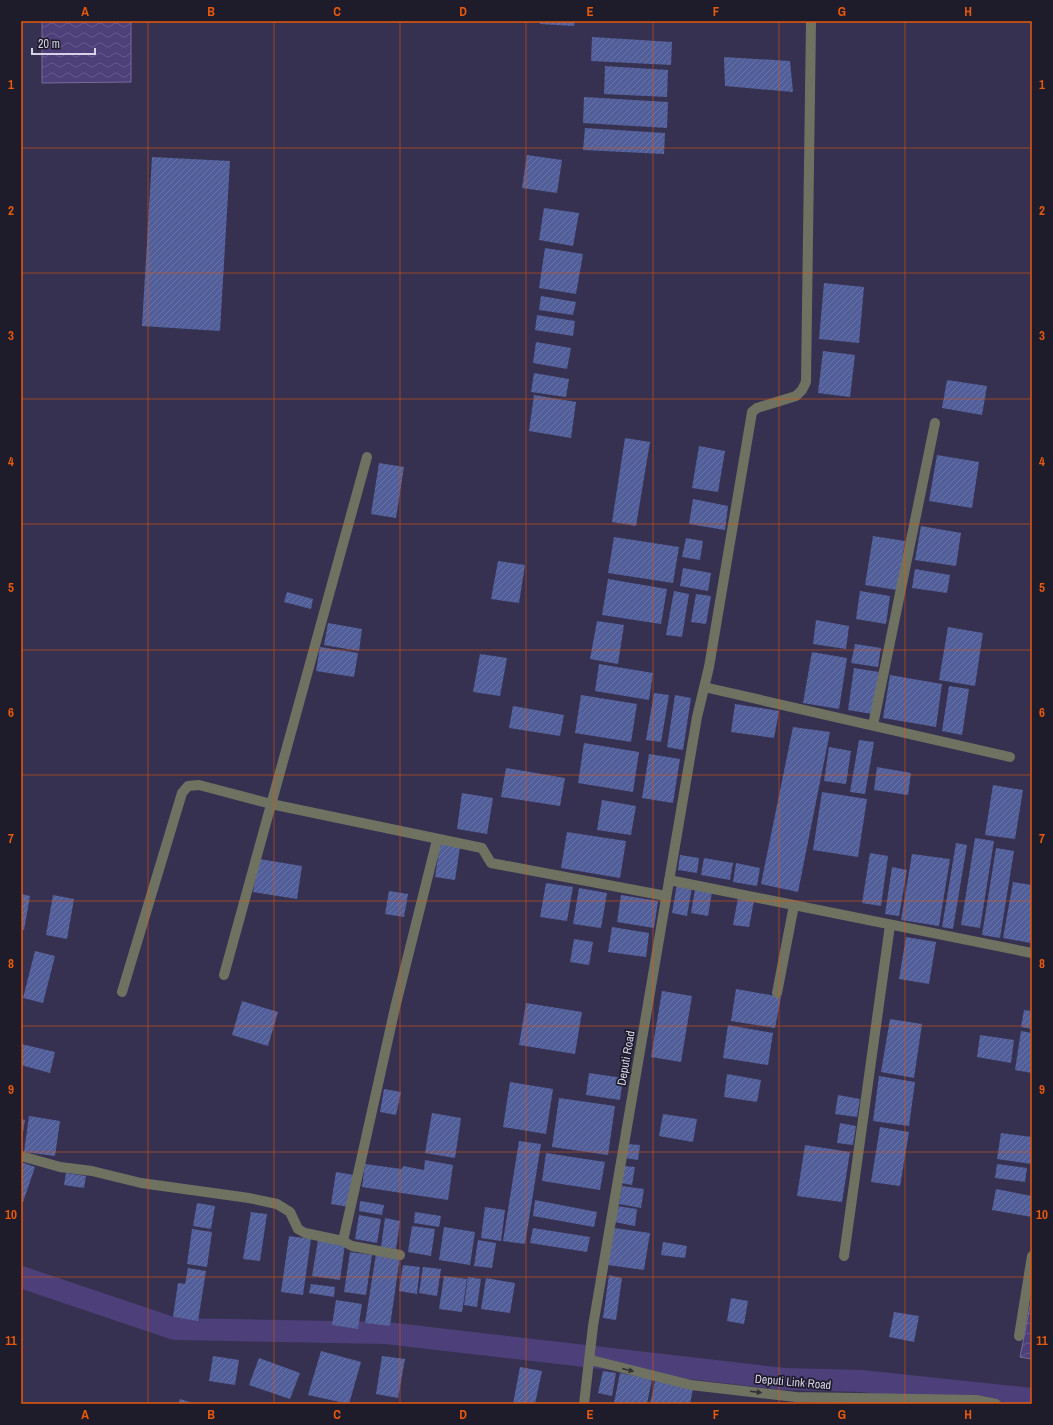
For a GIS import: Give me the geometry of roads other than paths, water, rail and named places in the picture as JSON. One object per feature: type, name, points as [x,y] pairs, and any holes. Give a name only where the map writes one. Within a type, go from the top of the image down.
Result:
[{"type":"street","name":"Deputi Road","points":[[584,1404],[593,1326],[697,717],[704,687],[752,412],[757,408],[796,396],[802,390],[806,382],[811,21]]},
{"type":"street","points":[[873,725],[935,422]]},
{"type":"street","points":[[224,975],[367,457]]},
{"type":"street","points":[[704,687],[1010,757]]},
{"type":"street","points":[[122,992],[182,793],[188,786],[199,785],[271,804],[437,840],[482,848],[491,863],[666,896]]},
{"type":"street","points":[[343,1241],[392,1023],[437,840]]},
{"type":"street","points":[[669,880],[1032,954]]},
{"type":"street","points":[[777,993],[794,905]]},
{"type":"street","points":[[844,1256],[890,925]]},
{"type":"street","points":[[21,1156],[60,1167],[92,1171],[141,1183],[249,1198],[277,1204],[290,1212],[298,1229],[305,1233],[343,1241],[352,1246],[400,1254]]},
{"type":"street","points":[[1019,1336],[1032,1256]]},
{"type":"street","name":"Deputi Link Road","points":[[590,1360],[691,1385],[796,1397],[866,1402],[926,1398],[976,1400],[996,1404]]},
{"type":"water","points":[[42,21],[131,21],[131,82],[42,83]]},
{"type":"water","points":[[1032,1296],[1032,1359],[1020,1357]]},
{"type":"waterway","points":[[21,1277],[175,1329],[386,1333],[784,1379],[861,1381],[1032,1399]]}]
